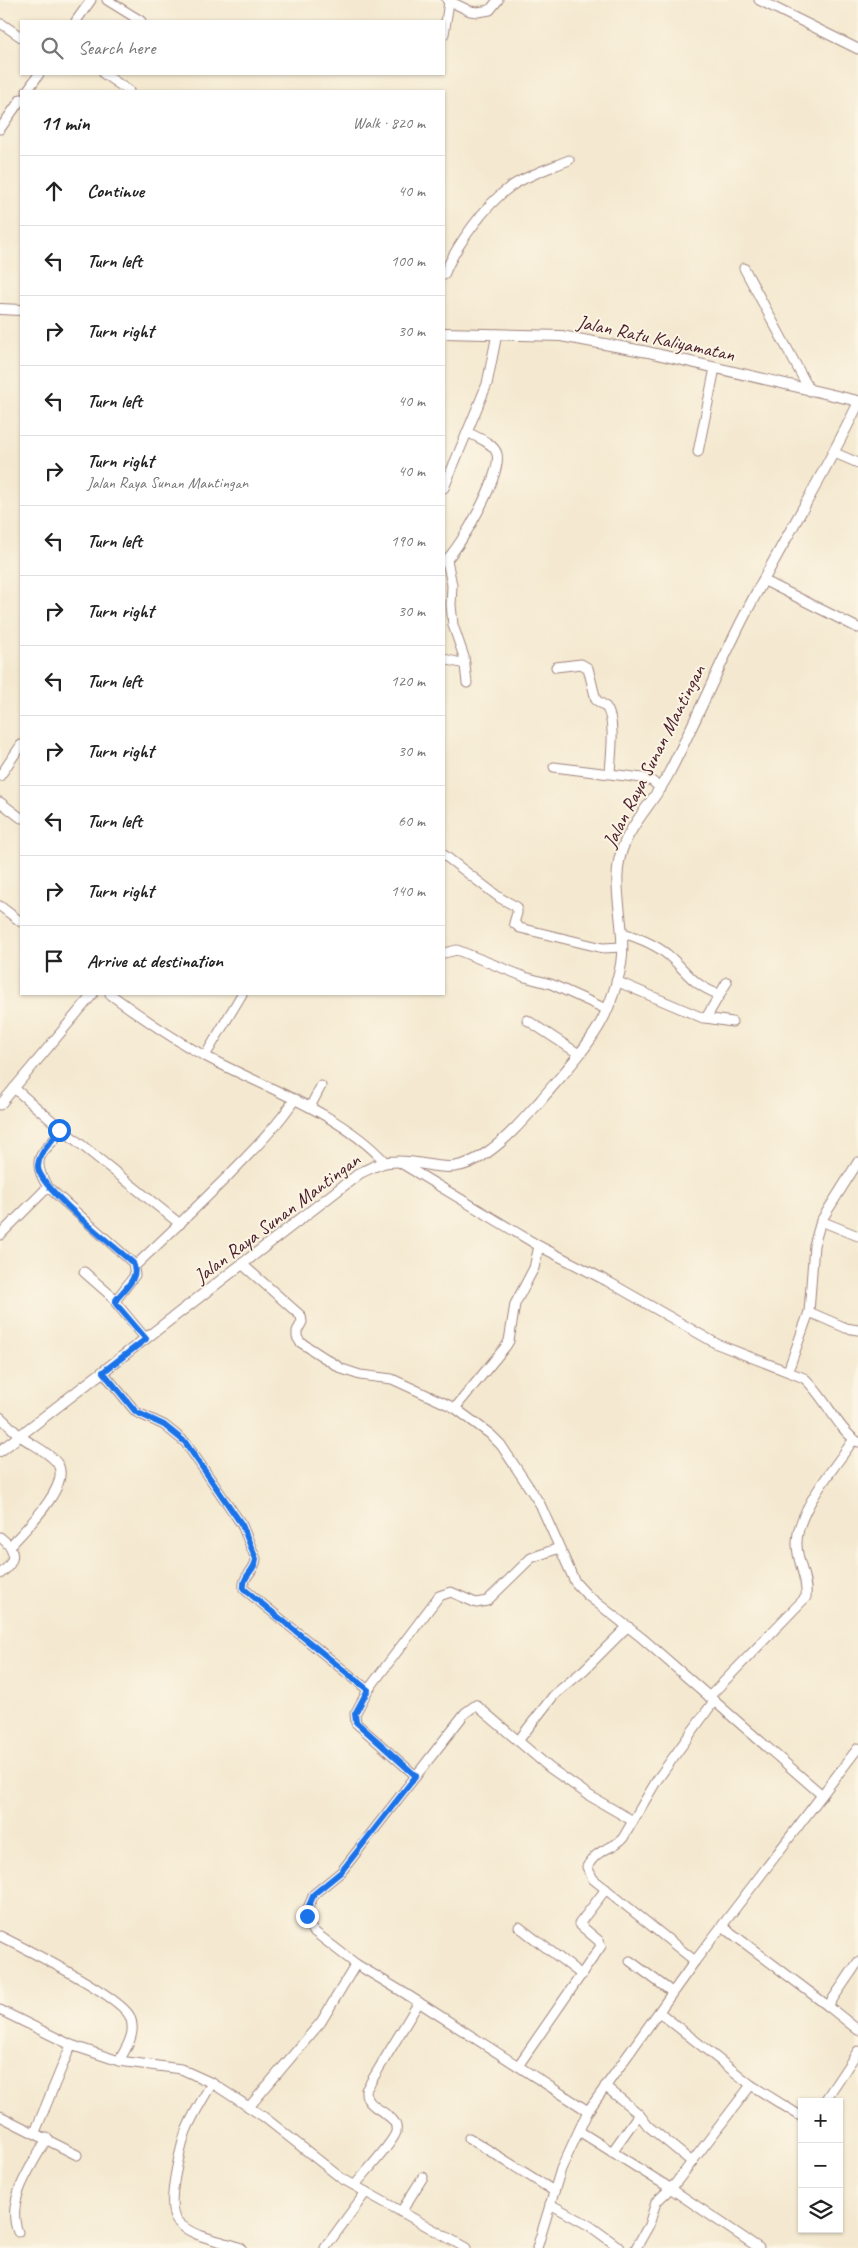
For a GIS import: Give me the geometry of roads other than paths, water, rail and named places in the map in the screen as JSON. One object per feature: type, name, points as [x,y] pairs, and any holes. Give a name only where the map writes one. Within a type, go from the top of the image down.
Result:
[{"type":"main road","points":[[0,309],[20,310]]},
{"type":"main road","name":"Jalan Ratu Kaliyamatan","points":[[445,333],[561,336],[648,352],[858,402]]},
{"type":"main road","name":"Jalan Raya Sunan Mantingan","points":[[0,1451],[360,1173],[385,1162],[450,1169],[462,1166],[487,1153],[529,1113],[579,1054],[600,1025],[616,981],[622,956],[623,933],[617,889],[619,860],[625,842],[662,787],[763,580],[783,541],[835,453],[858,402]]},
{"type":"street","points":[[77,20],[91,0]]},
{"type":"street","points":[[107,0],[139,20]]},
{"type":"street","points":[[445,26],[448,1],[478,12],[490,10],[498,0]]},
{"type":"street","points":[[762,1],[858,48]]},
{"type":"street","points":[[2,24],[20,36]]},
{"type":"street","points":[[31,90],[38,75]]},
{"type":"street","points":[[106,75],[128,90]]},
{"type":"street","points":[[0,129],[20,100]]},
{"type":"street","points":[[445,273],[451,258],[466,236],[482,215],[509,188],[527,177],[569,160]]},
{"type":"street","points":[[744,268],[810,391]]},
{"type":"street","points":[[445,486],[487,384],[497,334]]},
{"type":"street","points":[[698,452],[715,368]]},
{"type":"street","points":[[467,432],[494,448],[497,460],[489,490],[454,552],[445,561],[452,585],[453,625],[465,664],[467,683]]},
{"type":"street","points":[[835,453],[858,463]]},
{"type":"street","points":[[763,580],[858,628]]},
{"type":"street","points":[[445,659],[465,664]]},
{"type":"street","points":[[556,668],[581,664],[588,668],[596,700],[604,705],[610,716],[612,727],[610,772]]},
{"type":"street","points":[[0,776],[20,746]]},
{"type":"street","points":[[554,767],[610,772],[646,779],[662,787]]},
{"type":"street","points":[[0,802],[20,817]]},
{"type":"street","points":[[445,856],[500,898],[516,907],[518,913],[514,924],[520,928],[595,946],[622,948]]},
{"type":"street","points":[[0,906],[20,921]]},
{"type":"street","points":[[623,933],[657,947],[678,964],[696,984],[720,996]]},
{"type":"street","points":[[445,953],[456,950],[526,977],[551,984],[606,1009]]},
{"type":"street","points":[[616,981],[691,1014],[732,1022]]},
{"type":"street","points":[[706,1018],[727,982]]},
{"type":"street","points":[[1,1101],[92,995]]},
{"type":"street","points":[[111,995],[166,1033],[204,1056],[310,1107],[372,1148],[385,1162]]},
{"type":"street","points":[[204,1056],[241,995]]},
{"type":"street","points":[[526,1020],[579,1054]]},
{"type":"street","points":[[310,1107],[321,1086]]},
{"type":"street","points":[[14,1088],[58,1126],[180,1224]]},
{"type":"street","points":[[116,1300],[133,1279],[135,1266],[243,1161],[274,1127],[295,1099]]},
{"type":"street","points":[[58,1126],[58,1132],[39,1160],[39,1171],[48,1187],[135,1266]]},
{"type":"street","points":[[399,1162],[539,1246],[607,1281],[717,1344],[788,1370],[804,1378],[814,1386],[847,1433],[856,1441],[808,1508],[799,1528],[797,1543],[806,1580],[806,1597],[712,1699],[658,1780],[620,1842],[598,1852],[587,1867],[593,1879],[695,1961]]},
{"type":"street","points":[[788,1370],[809,1312],[814,1246],[821,1221],[858,1162]]},
{"type":"street","points":[[0,1235],[48,1187]]},
{"type":"street","points":[[821,1221],[858,1236]]},
{"type":"street","points":[[454,1408],[509,1340],[516,1304],[534,1268],[539,1246]]},
{"type":"street","points":[[242,1264],[301,1316],[302,1319],[297,1337],[300,1342],[313,1351],[342,1369],[392,1379],[454,1408],[490,1434],[501,1445],[540,1504],[575,1582],[822,1795]]},
{"type":"street","points":[[84,1272],[116,1300],[117,1306],[146,1339]]},
{"type":"street","points":[[809,1312],[846,1328],[858,1330]]},
{"type":"street","points":[[103,1372],[136,1412],[164,1425],[185,1442],[242,1525],[256,1559],[256,1564],[245,1577],[244,1589],[368,1690]]},
{"type":"street","points":[[0,1417],[20,1436],[40,1448],[56,1462],[61,1475],[54,1493],[32,1522],[10,1546]]},
{"type":"street","points":[[0,1537],[10,1546],[12,1551],[12,1561],[0,1574]]},
{"type":"street","points":[[416,1776],[356,1722],[355,1714],[368,1690],[439,1596],[450,1592],[476,1603],[487,1601],[531,1558],[559,1548]]},
{"type":"street","points":[[518,1741],[554,1695],[584,1670],[628,1626]]},
{"type":"street","points":[[588,2111],[419,2002],[356,1964],[312,1930],[308,1923],[308,1908],[314,1894],[341,1872],[464,1713],[476,1704],[518,1741],[590,1796],[633,1821]]},
{"type":"street","points":[[537,2248],[561,2169],[588,2111],[695,1961],[858,1748]]},
{"type":"street","points":[[518,2066],[601,1945],[579,1924],[606,1889]]},
{"type":"street","points":[[722,1926],[858,2030]]},
{"type":"street","points":[[519,1927],[582,1975]]},
{"type":"street","points":[[0,1936],[81,1980],[126,2011],[130,2017],[132,2032],[119,2061]]},
{"type":"street","points":[[630,1961],[672,1992]]},
{"type":"street","points":[[828,2006],[858,1962]]},
{"type":"street","points":[[249,2107],[321,2022],[356,1964]]},
{"type":"street","points":[[355,2185],[390,2142],[396,2131],[391,2119],[369,2102],[365,2096],[366,2090],[419,2002]]},
{"type":"street","points":[[0,2010],[71,2045],[119,2061],[174,2067],[212,2083],[249,2107],[341,2178],[466,2248]]},
{"type":"street","points":[[659,2012],[751,2086],[798,2115]]},
{"type":"street","points":[[35,2132],[71,2045]]},
{"type":"street","points":[[827,2098],[858,2051]]},
{"type":"street","points":[[212,2083],[185,2134],[172,2210],[174,2217],[183,2226],[241,2248]]},
{"type":"street","points":[[605,2086],[639,2114],[648,2126],[692,2162]]},
{"type":"street","points":[[636,2248],[649,2225],[656,2202],[692,2162],[751,2086]]},
{"type":"street","points":[[612,2152],[639,2114]]},
{"type":"street","points":[[0,2116],[47,2138],[77,2155]]},
{"type":"street","points":[[579,2131],[670,2188],[758,2248]]},
{"type":"street","points":[[18,2232],[14,2217],[15,2202],[47,2138]]},
{"type":"street","points":[[469,2138],[554,2191]]},
{"type":"street","points":[[401,2212],[423,2177]]},
{"type":"street","points":[[325,2248],[366,2192]]},
{"type":"street","points":[[550,2204],[590,2226],[620,2248]]}]
